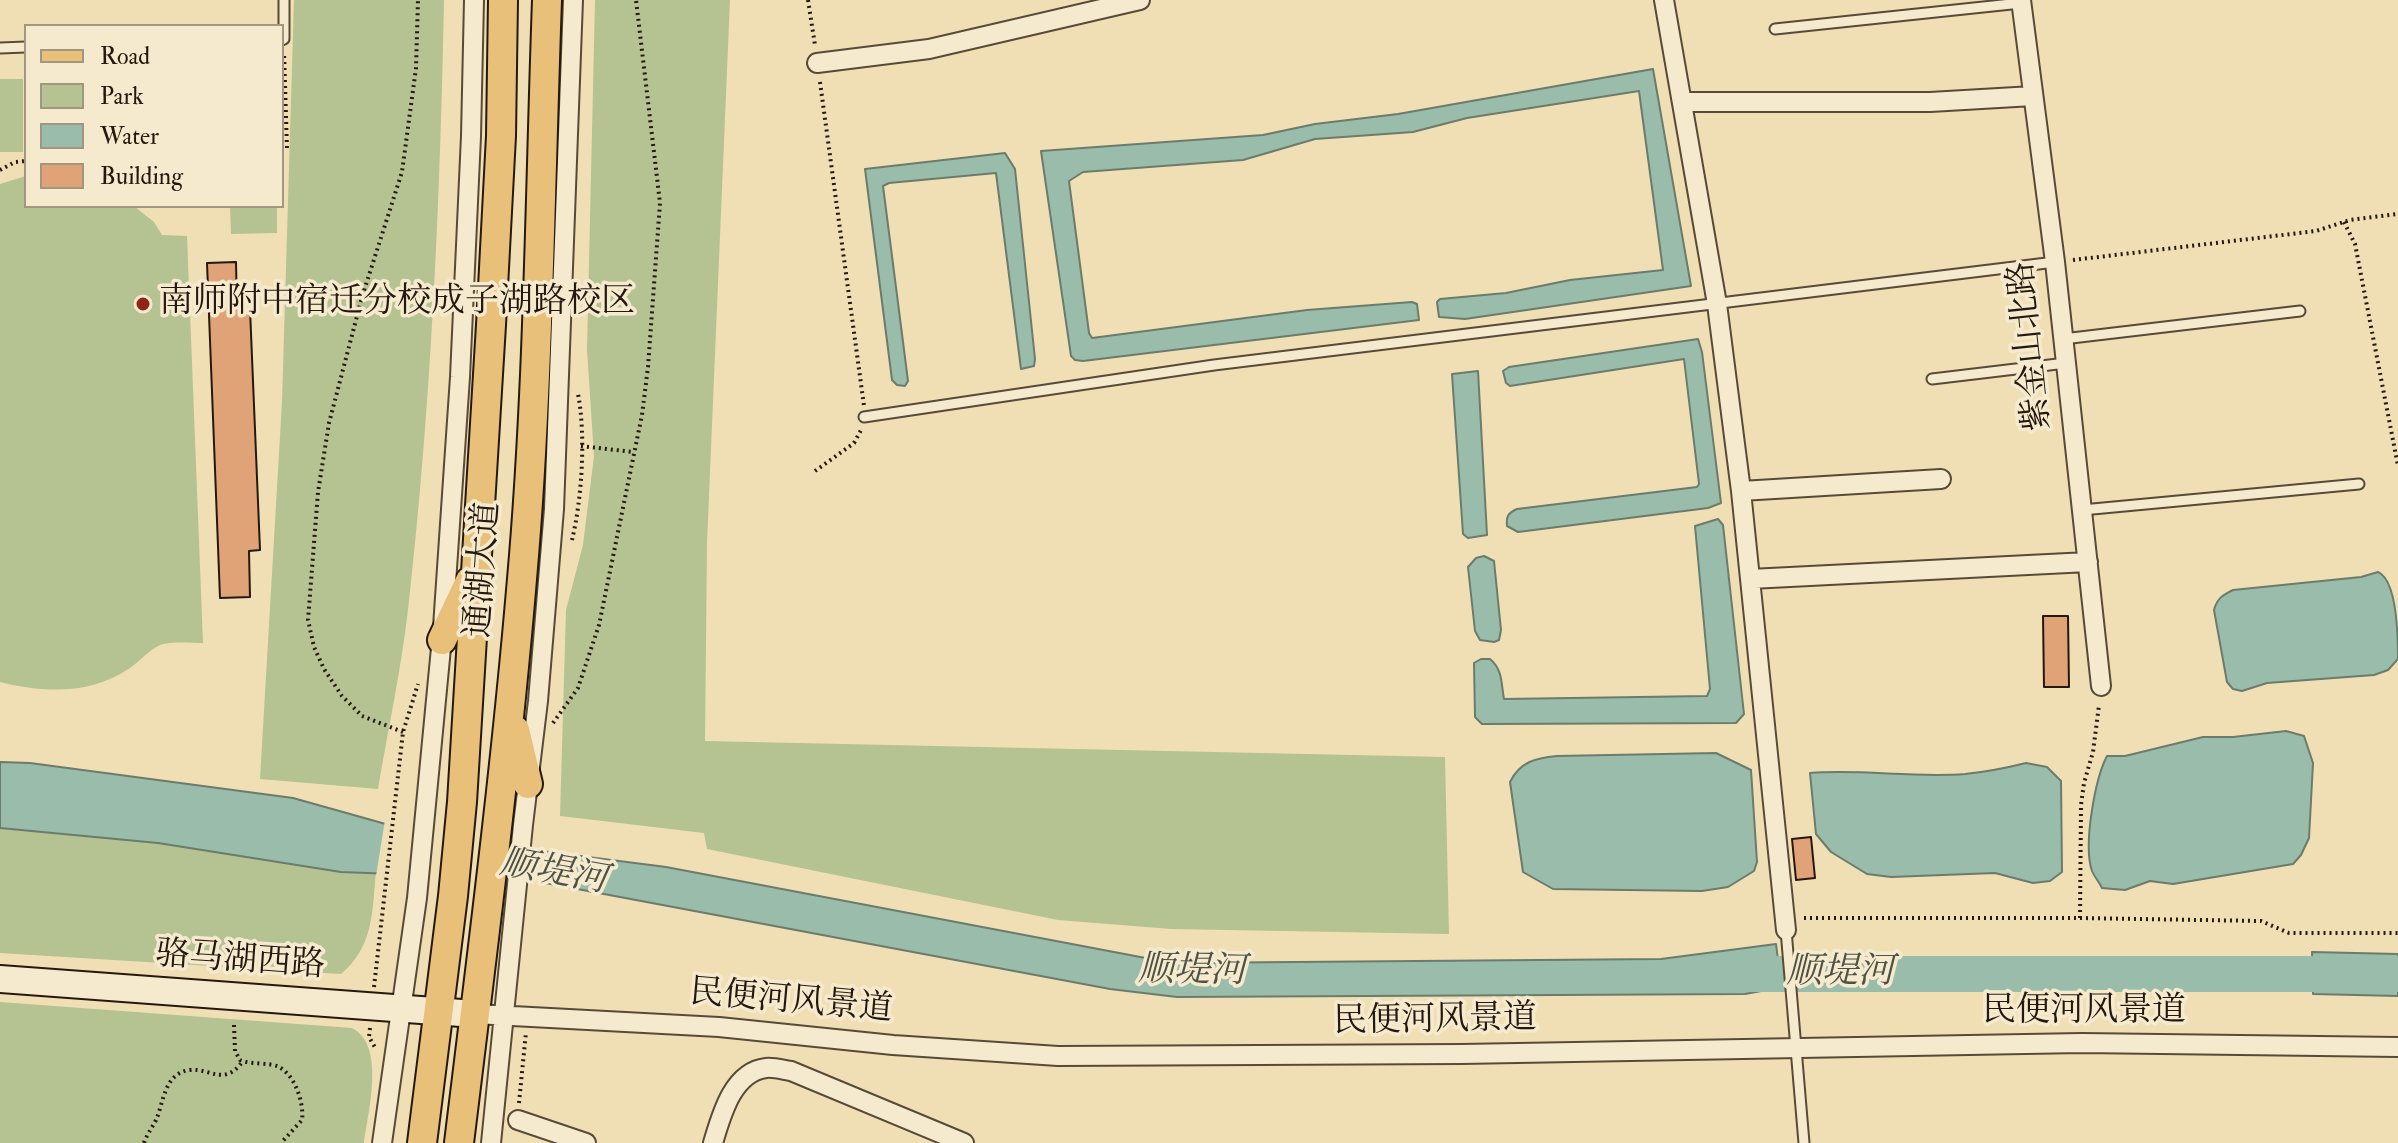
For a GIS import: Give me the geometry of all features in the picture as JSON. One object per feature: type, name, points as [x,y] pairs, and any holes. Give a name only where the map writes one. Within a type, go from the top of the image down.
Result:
[{"type":"main road","name":"通湖大道","points":[[422,1142],[462,802],[501,136],[503,0]]},
{"type":"main road","name":"通湖大道","points":[[457,1143],[490,903],[511,822],[510,709],[523,577],[538,309],[547,0]]},
{"type":"main road","points":[[442,640],[477,566]]},
{"type":"main road","points":[[510,709],[528,784]]},
{"type":"main road","points":[[422,1142],[435,1136],[447,1137],[457,1143]]},
{"type":"street","points":[[382,1143],[417,898],[442,640],[461,362],[474,0]]},
{"type":"street","points":[[491,1143],[513,922],[511,822],[528,784],[554,509],[573,0]]},
{"type":"street","points":[[817,63],[929,49],[1140,0]]},
{"type":"street","points":[[1664,0],[1717,304],[1741,491],[1786,924]]},
{"type":"street","name":"紫金山北路","points":[[2021,2],[2055,262],[2101,686]]},
{"type":"street","points":[[1682,102],[1930,102],[2033,96]]},
{"type":"street","points":[[1741,491],[1941,479]]},
{"type":"street","points":[[1750,579],[2088,562]]},
{"type":"street","name":"骆马湖西路","points":[[0,979],[475,1014]]},
{"type":"street","name":"民便河风景道","points":[[475,1014],[719,1027],[893,1045],[1058,1056],[1461,1054],[1796,1042],[2398,1047]]},
{"type":"street","points":[[713,1143],[724,1107],[748,1076],[765,1068],[791,1071],[964,1143]]},
{"type":"street","points":[[518,1120],[586,1143]]},
{"type":"lane","points":[[283,24],[284,0]]},
{"type":"lane","points":[[1775,29],[2021,2]]},
{"type":"lane","points":[[0,48],[24,47]]},
{"type":"lane","points":[[864,417],[1214,365],[2055,262]]},
{"type":"lane","points":[[2063,339],[2300,311]]},
{"type":"lane","points":[[1932,379],[2066,363]]},
{"type":"lane","points":[[2082,510],[2359,484]]},
{"type":"lane","points":[[1786,924],[1804,1143]]},
{"type":"path","points":[[403,732],[362,716],[342,696],[314,647],[308,620],[318,492],[329,423],[362,297],[402,172],[416,68],[418,0]]},
{"type":"path","points":[[551,726],[578,688],[599,625],[642,415],[648,367],[660,203],[636,0]]},
{"type":"path","points":[[808,0],[864,417],[854,443],[815,471]]},
{"type":"path","points":[[284,67],[287,149],[284,149]]},
{"type":"path","points":[[0,170],[24,161]]},
{"type":"path","points":[[2055,262],[2316,231],[2344,222],[2398,214]]},
{"type":"path","points":[[2344,222],[2355,244],[2398,466]]},
{"type":"path","points":[[581,446],[633,452]]},
{"type":"path","points":[[2080,918],[2081,805],[2093,752],[2101,686]]},
{"type":"path","points":[[386,899],[397,800]]},
{"type":"path","points":[[1786,924],[2080,918],[2261,921],[2289,933],[2398,933]]},
{"type":"path","points":[[234,1025],[235,1051],[243,1061],[279,1067],[302,1100],[302,1120],[281,1143]]},
{"type":"path","points":[[144,1143],[156,1120],[167,1086],[174,1079],[188,1070],[222,1074],[237,1068],[243,1061]]},
{"type":"green space","points":[[294,0],[444,0],[437,229],[423,458],[405,632],[378,789],[260,779],[282,402]]},
{"type":"green space","points":[[595,0],[730,0],[707,543],[705,741],[1445,757],[1449,934],[1171,929],[1058,920],[707,849],[704,833],[560,816],[566,610],[583,545],[594,456],[587,350]]},
{"type":"green space","points":[[0,79],[23,79],[23,152],[0,152]]},
{"type":"green space","points":[[24,177],[24,208],[136,208],[154,222],[162,235],[187,236],[203,643],[160,645],[115,677],[83,687],[50,690],[0,682],[0,184]]},
{"type":"green space","points":[[230,208],[277,208],[277,233],[231,234]]},
{"type":"green space","points":[[0,828],[158,843],[341,871],[376,872],[366,940],[341,974],[0,953]]},
{"type":"green space","points":[[0,1002],[352,1028],[369,1049],[372,1064],[364,1143],[0,1143]]},
{"type":"water","points":[[1653,69],[1691,286],[1465,319],[1439,317],[1437,302],[1440,299],[1506,293],[1570,280],[1663,270],[1639,91],[1467,118],[1413,132],[1315,139],[1243,160],[1083,172],[1069,181],[1092,338],[1307,310],[1412,302],[1417,304],[1419,320],[1083,361],[1071,356],[1041,151],[1263,135]]},
{"type":"water","points":[[1005,153],[1015,169],[1034,366],[1021,369],[996,173],[889,183],[883,186],[908,381],[905,386],[897,385],[892,380],[865,169]]},
{"type":"water","points":[[1698,339],[1721,503],[1708,508],[1518,532],[1507,526],[1508,515],[1517,509],[1697,487],[1699,484],[1684,359],[1510,386],[1503,371],[1509,367]]},
{"type":"water","points":[[1478,371],[1487,535],[1468,538],[1463,534],[1452,374]]},
{"type":"water","points":[[1718,519],[1723,525],[1744,714],[1736,723],[1482,724],[1475,717],[1474,663],[1481,659],[1490,659],[1497,668],[1504,699],[1707,696],[1710,689],[1695,526]]},
{"type":"water","points":[[1484,556],[1494,561],[1501,630],[1499,640],[1494,642],[1480,640],[1475,631],[1468,567],[1476,558]]},
{"type":"water","points":[[2378,572],[2390,587],[2397,625],[2398,659],[2388,670],[2374,675],[2267,683],[2242,691],[2233,689],[2227,682],[2214,610],[2223,595],[2233,590],[2361,577]]},
{"type":"water","points":[[2286,731],[2304,736],[2313,763],[2309,838],[2293,864],[2173,884],[2150,881],[2125,890],[2102,888],[2092,871],[2089,845],[2095,796],[2107,756],[2125,756],[2203,737]]},
{"type":"water","points":[[1716,753],[1751,770],[1757,862],[1754,871],[1728,887],[1702,891],[1553,889],[1523,872],[1510,782],[1523,766],[1557,756]]},
{"type":"water","points":[[0,762],[30,763],[293,798],[432,837],[666,867],[1172,963],[1661,959],[1776,944],[1781,984],[1772,989],[1745,994],[1177,997],[1110,989],[524,879],[341,872],[158,843],[0,828]]},
{"type":"water","points":[[2026,763],[2047,767],[2061,781],[2062,872],[2050,881],[2033,883],[1995,873],[1891,877],[1867,874],[1831,852],[1816,834],[1810,773],[1946,775]]},
{"type":"water","points":[[2312,952],[2398,954],[2398,996],[2313,994]]},
{"type":"pier","points":[[385,820],[432,833],[546,848],[542,887],[524,883],[376,876]]},
{"type":"building","points":[[236,262],[237,309],[250,309],[260,550],[249,551],[250,597],[220,598],[207,263]]},
{"type":"building","points":[[2043,616],[2068,616],[2069,687],[2044,687]]},
{"type":"building","points":[[1811,837],[1815,878],[1796,880],[1792,839]]},
{"type":"waterway","name":"顺堤河","points":[[1732,974],[2398,974]]},
{"type":"place","name":"南师附中宿迁分校成子湖路校区","points":[[143,304]]}]
